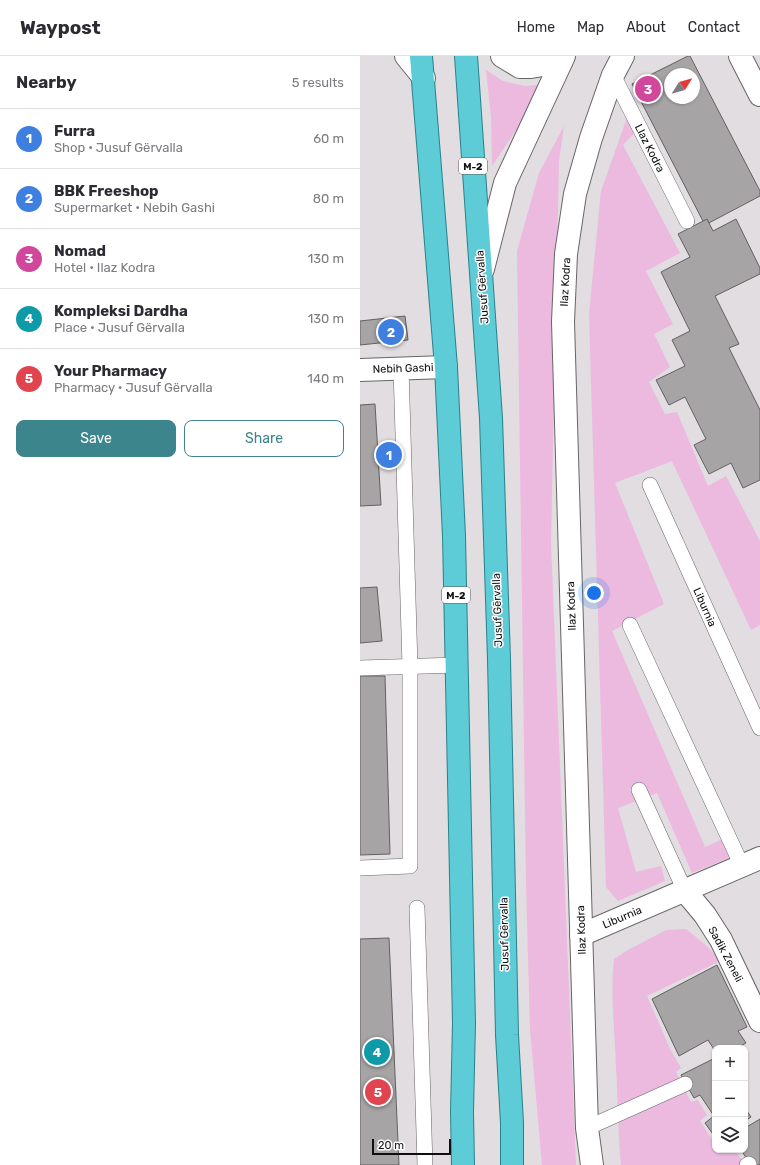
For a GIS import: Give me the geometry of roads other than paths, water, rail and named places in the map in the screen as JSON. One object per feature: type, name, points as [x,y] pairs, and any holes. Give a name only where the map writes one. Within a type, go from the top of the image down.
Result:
[{"type":"highway","name":"M-2","points":[[422,56],[446,367],[454,536],[458,665],[464,1023],[462,1112],[463,1165]]},
{"type":"highway","name":"Jusuf Gërvalla","points":[[466,56],[491,418],[499,660],[507,1035],[512,1123],[512,1165]]},
{"type":"street","points":[[406,56],[424,78]]},
{"type":"street","points":[[502,56],[520,67],[531,67],[562,59]]},
{"type":"street","name":"Ilaz Kodra","points":[[592,1165],[587,1128],[563,322],[566,254],[575,194],[591,138],[613,75],[623,56]]},
{"type":"street","points":[[740,56],[760,95]]},
{"type":"street","points":[[481,276],[505,183],[562,59]]},
{"type":"street","name":"Nebih Gashi","points":[[360,370],[446,367]]},
{"type":"street","name":"Liburnia","points":[[581,935],[751,862]]},
{"type":"street","name":"Sadik Zeneli","points":[[685,891],[705,915],[721,940],[760,1021]]},
{"type":"lane","name":"Llaz Kodra","points":[[613,75],[687,221]]},
{"type":"lane","points":[[360,868],[410,866],[410,666],[400,368]]},
{"type":"lane","name":"Liburnia","points":[[650,486],[760,728]]},
{"type":"lane","name":"Liburnia","points":[[630,624],[751,862]]},
{"type":"lane","points":[[360,668],[458,665]]},
{"type":"lane","points":[[640,790],[685,891]]},
{"type":"lane","points":[[417,908],[425,1165]]},
{"type":"lane","points":[[587,1128],[685,1084]]},
{"type":"place","name":"Nomad","points":[[648,89]]},
{"type":"place","name":"BBK Freeshop","points":[[391,332]]},
{"type":"place","name":"Furra","points":[[389,455]]},
{"type":"place","name":"Kompleksi Dardha","points":[[377,1052]]},
{"type":"place","name":"Your Pharmacy","points":[[378,1092]]}]
